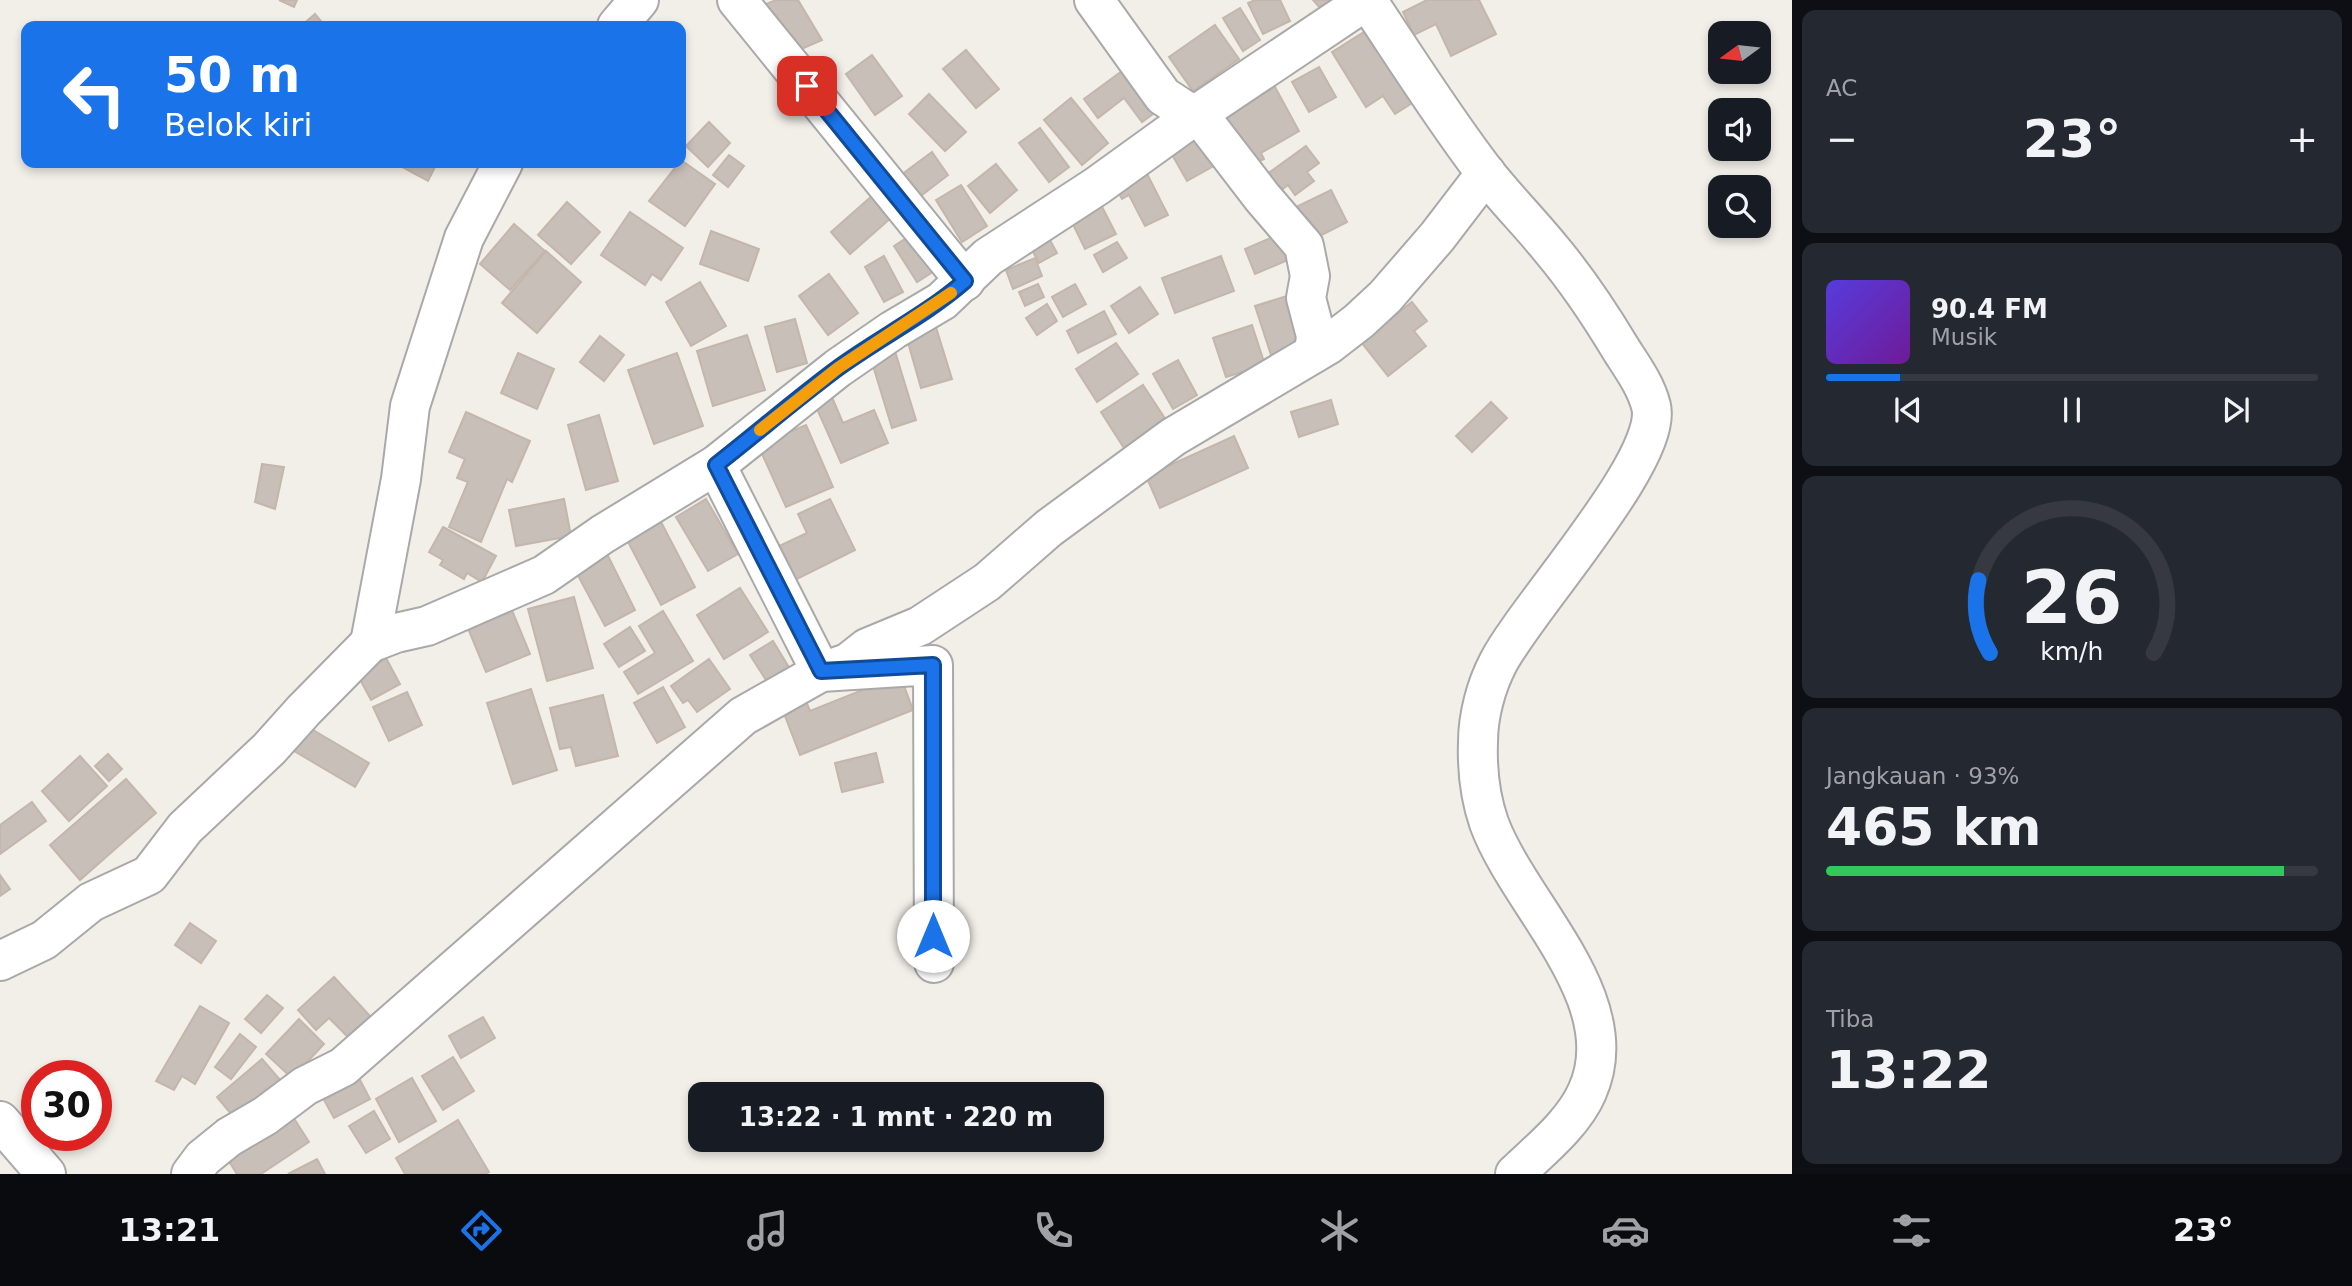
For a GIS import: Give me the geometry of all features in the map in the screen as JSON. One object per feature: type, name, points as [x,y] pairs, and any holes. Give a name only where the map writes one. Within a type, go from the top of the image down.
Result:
[{"type":"street","points":[[621,21],[639,0]]},
{"type":"street","points":[[737,0],[965,281]]},
{"type":"street","points":[[1094,0],[1163,96],[1206,124],[1304,246],[1310,276],[1306,298],[1316,335],[1314,353]]},
{"type":"street","points":[[0,961],[44,940],[91,902],[149,875],[185,828],[269,749],[370,643],[396,633],[427,626],[544,575],[603,534],[716,465],[838,368],[893,330],[942,301],[988,257],[1097,186],[1194,116],[1367,0],[1486,173],[1554,252],[1605,323],[1646,389],[1652,409],[1651,430],[1639,458],[1595,526],[1498,663],[1478,720],[1477,773],[1489,824],[1514,872],[1573,969],[1594,1016],[1597,1056],[1588,1091],[1571,1118],[1515,1174]]},
{"type":"street","points":[[370,643],[401,479],[410,406],[464,238],[500,168]]},
{"type":"street","points":[[191,1174],[204,1158],[229,1137],[265,1116],[305,1086],[343,1067],[743,716],[821,671],[848,663],[867,648],[920,626],[987,582],[1049,527],[1172,437],[1314,353],[1359,321],[1385,297],[1437,237],[1486,173]]},
{"type":"street","points":[[716,465],[821,671]]},
{"type":"street","points":[[821,671],[933,665],[934,963]]},
{"type":"street","points":[[0,1121],[46,1174]]},
{"type":"building","points":[[279,0],[297,0],[294,7]]},
{"type":"building","points":[[776,0],[798,0],[822,40],[799,50],[764,5]]},
{"type":"building","points":[[1255,0],[1280,0],[1290,21],[1263,34],[1248,3]]},
{"type":"building","points":[[1313,0],[1331,0],[1321,9]]},
{"type":"building","points":[[1427,0],[1479,0],[1496,34],[1451,56],[1436,24],[1414,35],[1403,12]]},
{"type":"building","points":[[1240,8],[1260,40],[1243,51],[1223,18]]},
{"type":"building","points":[[315,14],[321,21],[307,21]]},
{"type":"building","points":[[1380,22],[1425,95],[1395,114],[1383,96],[1366,107],[1332,52]]},
{"type":"building","points":[[1215,25],[1239,59],[1193,91],[1169,57]]},
{"type":"building","points":[[966,50],[999,89],[976,108],[943,69]]},
{"type":"building","points":[[872,55],[902,96],[875,115],[846,74]]},
{"type":"building","points":[[1133,63],[1164,106],[1142,122],[1124,98],[1098,118],[1084,99]]},
{"type":"building","points":[[1319,67],[1336,97],[1309,112],[1292,82]]},
{"type":"building","points":[[1275,87],[1299,131],[1261,153],[1264,159],[1244,169],[1210,109],[1236,109]]},
{"type":"building","points":[[929,94],[966,132],[945,151],[909,114]]},
{"type":"building","points":[[1071,98],[1108,143],[1082,165],[1044,120]]},
{"type":"building","points":[[709,122],[730,143],[708,167],[686,146]]},
{"type":"building","points":[[1199,125],[1221,162],[1187,181],[1166,144]]},
{"type":"building","points":[[1040,128],[1069,167],[1049,182],[1019,143]]},
{"type":"building","points":[[1306,146],[1319,163],[1307,172],[1314,181],[1295,195],[1288,185],[1276,194],[1263,177]]},
{"type":"building","points":[[932,152],[948,175],[918,198],[901,175]]},
{"type":"building","points":[[729,155],[744,166],[728,187],[713,175]]},
{"type":"building","points":[[1141,162],[1168,215],[1145,226],[1129,195],[1122,199],[1110,178]]},
{"type":"building","points":[[686,164],[715,184],[685,226],[649,201],[675,168],[686,168]]},
{"type":"building","points":[[996,164],[1017,190],[990,213],[968,186]]},
{"type":"building","points":[[404,168],[434,168],[428,181]]},
{"type":"building","points":[[961,185],[987,226],[962,242],[936,200]]},
{"type":"building","points":[[881,188],[900,210],[850,254],[831,232]]},
{"type":"building","points":[[1331,190],[1347,222],[1310,241],[1294,208]]},
{"type":"building","points":[[1095,193],[1116,234],[1085,249],[1065,208]]},
{"type":"building","points":[[567,202],[600,232],[571,264],[538,235]]},
{"type":"building","points":[[630,212],[683,248],[661,280],[652,274],[645,285],[601,255]]},
{"type":"building","points":[[514,224],[545,251],[510,290],[480,264]]},
{"type":"building","points":[[1043,227],[1057,253],[1039,263],[1025,237]]},
{"type":"building","points":[[919,230],[942,266],[917,282],[894,246]]},
{"type":"building","points":[[711,231],[759,249],[748,281],[700,264]]},
{"type":"building","points":[[1284,232],[1295,257],[1255,274],[1245,249]]},
{"type":"building","points":[[1117,242],[1127,258],[1103,272],[1094,255]]},
{"type":"building","points":[[546,251],[581,282],[537,333],[502,303]]},
{"type":"building","points":[[884,256],[903,292],[884,302],[865,267]]},
{"type":"building","points":[[1221,256],[1234,291],[1175,313],[1162,278]]},
{"type":"building","points":[[1035,258],[1042,276],[1013,289],[1006,270]]},
{"type":"building","points":[[829,274],[858,313],[828,335],[799,296]]},
{"type":"building","points":[[700,282],[726,326],[691,346],[666,302]]},
{"type":"building","points":[[1038,284],[1044,297],[1025,306],[1019,292]]},
{"type":"building","points":[[1075,284],[1086,304],[1063,317],[1052,297]]},
{"type":"building","points":[[1140,287],[1158,314],[1129,333],[1111,306]]},
{"type":"building","points":[[1290,295],[1305,344],[1271,355],[1255,306]]},
{"type":"building","points":[[1412,302],[1427,321],[1414,331],[1426,346],[1388,376],[1361,342]]},
{"type":"building","points":[[1047,304],[1057,321],[1037,335],[1026,318]]},
{"type":"building","points":[[1104,311],[1116,334],[1078,353],[1067,331]]},
{"type":"building","points":[[795,319],[807,363],[777,372],[765,327]]},
{"type":"building","points":[[935,324],[952,379],[921,388],[905,332]]},
{"type":"building","points":[[1252,325],[1265,365],[1226,377],[1213,338]]},
{"type":"building","points":[[747,335],[765,390],[713,406],[697,351]]},
{"type":"building","points":[[600,336],[624,355],[604,381],[580,362]]},
{"type":"building","points":[[1116,343],[1138,374],[1097,402],[1076,369]]},
{"type":"building","points":[[894,348],[916,420],[892,428],[870,356]]},
{"type":"building","points":[[518,353],[554,369],[537,409],[501,393]]},
{"type":"building","points":[[677,353],[703,426],[654,444],[628,370]]},
{"type":"building","points":[[1178,360],[1197,395],[1173,409],[1153,374]]},
{"type":"building","points":[[1143,385],[1166,420],[1124,448],[1101,412]]},
{"type":"building","points":[[831,395],[843,423],[874,410],[888,443],[841,463],[814,402]]},
{"type":"building","points":[[1331,400],[1338,424],[1299,437],[1291,412]]},
{"type":"building","points":[[1491,402],[1507,418],[1472,452],[1456,436]]},
{"type":"building","points":[[466,412],[530,441],[512,482],[507,479],[481,542],[449,527],[468,482],[457,478],[465,459],[449,452]]},
{"type":"building","points":[[599,415],[618,481],[586,490],[568,425]]},
{"type":"building","points":[[806,425],[833,487],[786,507],[758,445]]},
{"type":"building","points":[[1234,436],[1248,468],[1160,508],[1146,476]]},
{"type":"building","points":[[262,464],[284,467],[275,509],[255,502]]},
{"type":"building","points":[[564,499],[571,536],[516,546],[509,510]]},
{"type":"building","points":[[706,499],[738,554],[708,571],[676,517]]},
{"type":"building","points":[[830,499],[855,550],[791,582],[775,548],[807,533],[798,514]]},
{"type":"building","points":[[661,522],[695,587],[661,605],[627,540]]},
{"type":"building","points":[[443,527],[496,556],[482,582],[467,573],[464,579],[440,565],[443,560],[429,552]]},
{"type":"building","points":[[607,554],[635,610],[605,626],[575,570]]},
{"type":"building","points":[[740,588],[768,632],[724,659],[697,615]]},
{"type":"building","points":[[574,597],[593,668],[547,681],[528,609]]},
{"type":"building","points":[[511,608],[530,654],[486,672],[467,626]]},
{"type":"building","points":[[663,611],[693,661],[638,694],[624,672],[655,653],[639,626]]},
{"type":"building","points":[[630,627],[645,651],[619,667],[604,644]]},
{"type":"building","points":[[773,641],[793,674],[771,688],[750,655]]},
{"type":"building","points":[[386,658],[400,684],[371,700],[357,674]]},
{"type":"building","points":[[709,659],[730,689],[697,712],[688,700],[683,703],[671,686]]},
{"type":"building","points":[[900,675],[913,710],[800,755],[780,703],[803,694],[810,711]]},
{"type":"building","points":[[663,687],[685,727],[657,743],[634,703]]},
{"type":"building","points":[[531,689],[557,770],[513,784],[487,703]]},
{"type":"building","points":[[407,692],[422,725],[389,741],[373,707]]},
{"type":"building","points":[[603,695],[618,756],[576,766],[571,747],[560,749],[550,708]]},
{"type":"building","points":[[308,727],[369,763],[355,787],[294,751]]},
{"type":"building","points":[[876,753],[883,782],[842,792],[835,763]]},
{"type":"building","points":[[108,754],[122,769],[109,781],[95,766]]},
{"type":"building","points":[[80,756],[107,786],[69,821],[42,791]]},
{"type":"building","points":[[126,779],[156,813],[80,880],[50,845]]},
{"type":"building","points":[[32,802],[46,821],[0,854],[0,825]]},
{"type":"building","points":[[0,875],[10,889],[0,896]]},
{"type":"building","points":[[190,923],[216,941],[201,963],[175,945]]},
{"type":"building","points":[[334,977],[370,1016],[348,1037],[329,1018],[316,1030],[298,1010]]},
{"type":"building","points":[[267,995],[283,1008],[261,1033],[245,1019]]},
{"type":"building","points":[[200,1006],[229,1023],[195,1084],[182,1076],[174,1090],[156,1081]]},
{"type":"building","points":[[483,1017],[495,1038],[461,1058],[449,1036]]},
{"type":"building","points":[[299,1019],[324,1044],[292,1078],[266,1054]]},
{"type":"building","points":[[240,1034],[256,1047],[231,1079],[215,1067]]},
{"type":"building","points":[[453,1057],[474,1091],[443,1110],[422,1076]]},
{"type":"building","points":[[262,1059],[287,1088],[242,1127],[217,1097]]},
{"type":"building","points":[[412,1078],[436,1121],[399,1142],[376,1099]]},
{"type":"building","points":[[360,1080],[370,1099],[334,1118],[324,1100]]},
{"type":"building","points":[[288,1109],[309,1142],[261,1174],[237,1174],[223,1152]]},
{"type":"building","points":[[374,1111],[390,1139],[366,1153],[349,1126]]},
{"type":"building","points":[[458,1120],[489,1172],[405,1174],[396,1158]]},
{"type":"building","points":[[317,1159],[325,1174],[288,1174]]},
{"type":"slow traffic","points":[[760,430],[838,368],[951,293]]},
{"type":"route","points":[[807,86],[965,281],[942,301],[893,330],[838,368],[716,465],[821,671],[933,665],[933,936]]}]
